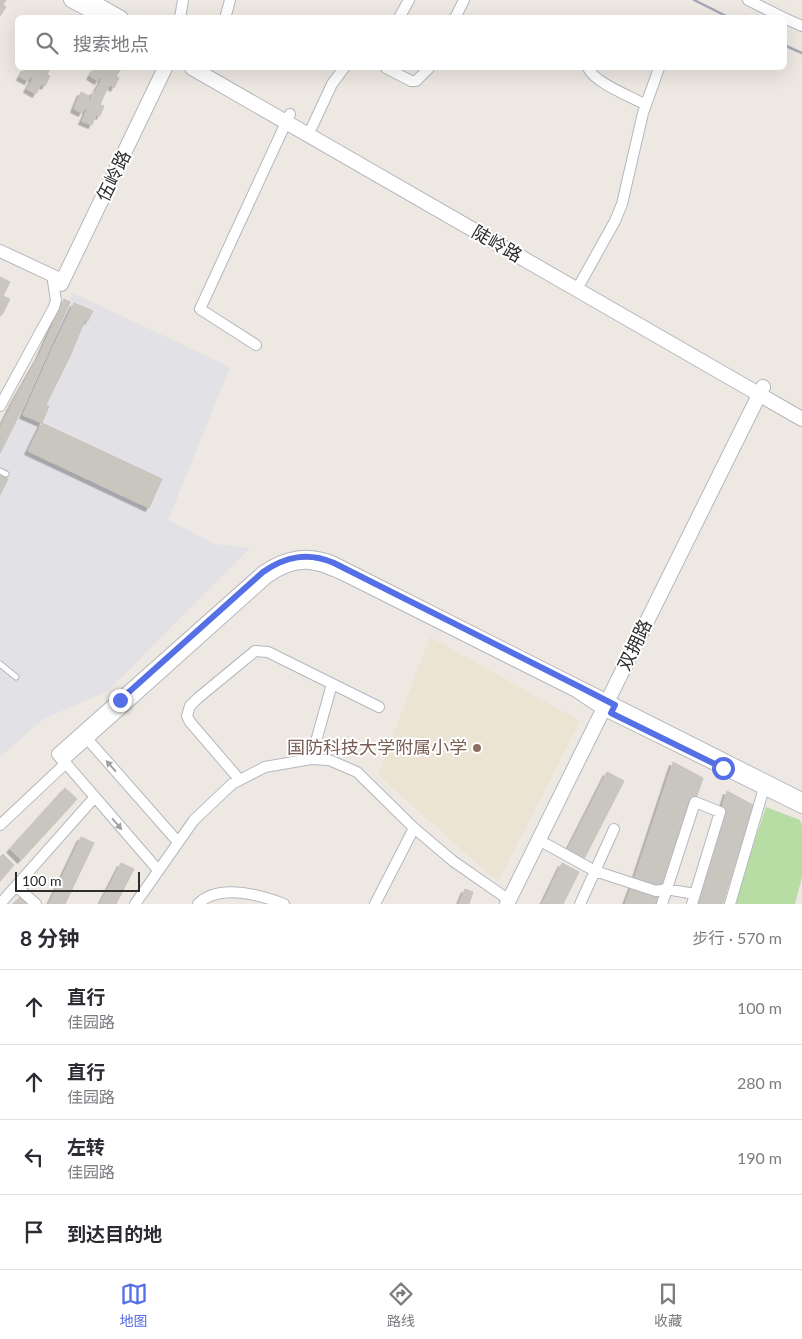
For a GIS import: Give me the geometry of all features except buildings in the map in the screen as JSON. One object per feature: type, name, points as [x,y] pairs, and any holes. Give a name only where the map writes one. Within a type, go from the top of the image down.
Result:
[{"type":"main road","points":[[71,0],[97,15]]},
{"type":"main road","points":[[88,0],[115,15]]},
{"type":"main road","name":"伍岭路","points":[[58,280],[156,70]]},
{"type":"main road","name":"伍岭路","points":[[58,280],[164,70]]},
{"type":"main road","name":"陡岭路","points":[[196,70],[288,118],[312,127],[581,282],[765,393],[802,419]]},
{"type":"main road","name":"陡岭路","points":[[212,70],[288,118],[765,393],[802,409]]},
{"type":"main road","name":"双拥路","points":[[511,903],[765,393]]},
{"type":"main road","name":"双拥路","points":[[511,903],[546,844],[609,707]]},
{"type":"street","points":[[180,15],[183,0]]},
{"type":"street","points":[[226,14],[230,0]]},
{"type":"street","points":[[401,15],[409,0]]},
{"type":"street","points":[[456,15],[464,0]]},
{"type":"street","points":[[748,0],[778,15]]},
{"type":"street","points":[[787,19],[802,26]]},
{"type":"street","points":[[312,127],[332,84],[342,70]]},
{"type":"street","points":[[390,70],[411,81],[416,81],[427,70]]},
{"type":"street","points":[[589,70],[601,81],[646,105]]},
{"type":"street","points":[[581,282],[615,221],[622,204],[646,105],[658,70]]},
{"type":"street","points":[[256,345],[200,309],[288,118]]},
{"type":"street","points":[[0,251],[58,280]]},
{"type":"street","points":[[0,256],[58,280]]},
{"type":"street","points":[[0,406],[54,308],[58,280]]},
{"type":"street","points":[[158,870],[58,754],[85,736],[263,572],[286,559],[303,556],[318,557],[334,563],[802,807]]},
{"type":"street","points":[[239,780],[187,716],[190,706],[249,655],[259,650],[268,652],[379,707]]},
{"type":"street","points":[[311,760],[332,684]]},
{"type":"street","points":[[609,707],[802,799]]},
{"type":"street","points":[[85,736],[178,842]]},
{"type":"street","points":[[135,904],[178,842],[213,800],[239,780],[265,768],[311,760],[328,760],[357,772],[414,828],[453,861],[511,903]]},
{"type":"street","points":[[0,825],[65,761]]},
{"type":"street","points":[[730,904],[764,788]]},
{"type":"street","points":[[0,904],[94,798]]},
{"type":"street","points":[[546,844],[595,871],[656,891],[666,889],[694,899],[720,812],[695,802],[666,889],[662,904]]},
{"type":"street","points":[[375,904],[414,828]]},
{"type":"street","points":[[580,904],[614,829]]},
{"type":"street","points":[[16,886],[36,904]]},
{"type":"street","points":[[198,904],[214,894],[227,892],[264,897],[284,904]]},
{"type":"lane","points":[[0,471],[6,474]]},
{"type":"lane","points":[[0,664],[16,677]]},
{"type":"shaded area","points":[[73,293],[230,367],[168,520],[215,544],[250,548],[108,691],[43,719],[0,757],[0,434]]},
{"type":"shaded area","name":"国防科技大学附属小学","points":[[430,637],[580,721],[498,882],[378,775]]},
{"type":"green space","points":[[766,807],[800,820],[802,825],[802,877],[795,904],[734,904]]},
{"type":"railway","points":[[694,0],[724,15]]},
{"type":"railway","points":[[787,46],[802,53]]},
{"type":"place","name":"国防科技大学附属小学","points":[[477,748]]},
{"type":"route","points":[[120,700],[275,563],[298,557],[318,557],[334,563],[615,705],[611,713],[723,768]]}]
